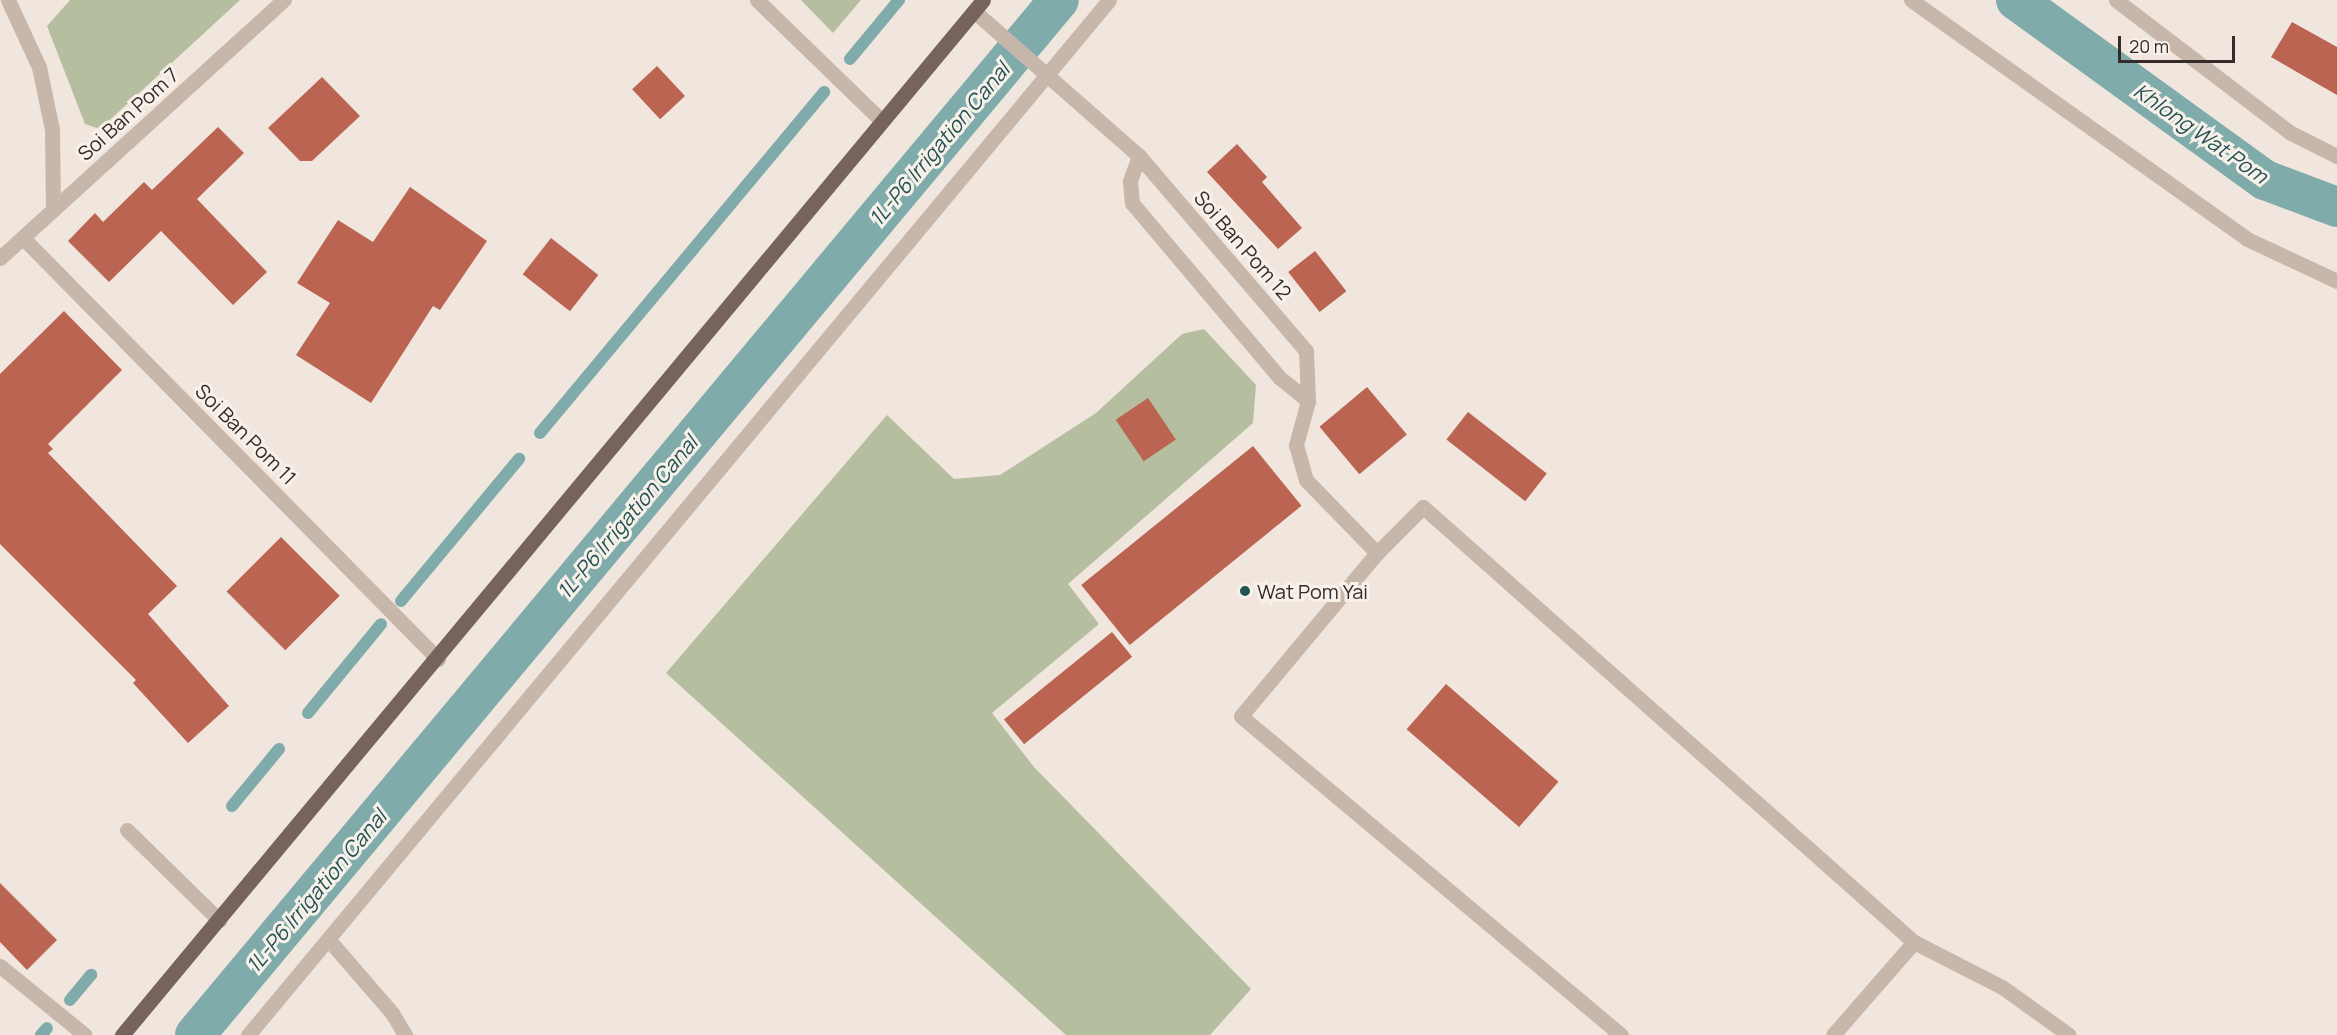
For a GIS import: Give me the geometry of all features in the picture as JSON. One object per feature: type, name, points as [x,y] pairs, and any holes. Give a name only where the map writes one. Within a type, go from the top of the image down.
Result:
[{"type":"main road","points":[[122,1035],[438,659],[571,491],[979,5]]},
{"type":"street","points":[[8,0],[39,67],[50,119],[53,210]]},
{"type":"street","name":"Soi Ban Pom 7","points":[[0,258],[24,239],[284,0]]},
{"type":"street","points":[[757,0],[881,120]]},
{"type":"street","points":[[248,1035],[1109,0]]},
{"type":"street","points":[[1911,0],[2247,239],[2337,281]]},
{"type":"street","points":[[2116,0],[2289,132],[2337,156]]},
{"type":"street","name":"Soi Ban Pom 12","points":[[979,5],[995,30],[1044,76],[1139,156],[1306,351],[1308,401],[1296,445],[1306,480],[1377,553]]},
{"type":"street","points":[[1139,156],[1130,181],[1132,203],[1280,378],[1308,401]]},
{"type":"street","name":"Soi Ban Pom 11","points":[[24,239],[438,659]]},
{"type":"street","points":[[1621,1035],[1241,716],[1377,553],[1423,507],[1914,942],[2002,987],[2068,1035]]},
{"type":"street","points":[[127,830],[219,920]]},
{"type":"street","points":[[328,939],[392,1013],[405,1035]]},
{"type":"street","points":[[1833,1035],[1914,942]]},
{"type":"street","points":[[0,966],[85,1035]]},
{"type":"green space","points":[[70,0],[240,0],[100,129],[85,124],[47,26]]},
{"type":"green space","points":[[801,0],[861,0],[833,33]]},
{"type":"green space","points":[[1204,329],[1256,385],[1253,423],[1068,584],[1099,624],[992,713],[1034,767],[1251,989],[1210,1035],[1066,1035],[666,673],[887,415],[954,479],[1000,475],[1096,413],[1182,334]]},
{"type":"building","points":[[2292,22],[2337,47],[2337,95],[2271,57]]},
{"type":"building","points":[[657,66],[685,96],[660,119],[632,89]]},
{"type":"building","points":[[322,77],[360,116],[312,161],[300,161],[268,128]]},
{"type":"building","points":[[218,127],[244,153],[197,199],[267,272],[233,305],[161,231],[109,282],[68,241],[95,213],[103,222],[144,182],[152,190]]},
{"type":"building","points":[[1237,144],[1267,177],[1262,182],[1302,228],[1278,249],[1207,172]]},
{"type":"building","points":[[410,187],[487,241],[440,310],[433,306],[371,403],[296,355],[330,303],[297,283],[338,220],[373,242]]},
{"type":"building","points":[[551,238],[598,275],[570,311],[523,274]]},
{"type":"building","points":[[1315,251],[1346,291],[1320,312],[1288,272]]},
{"type":"building","points":[[64,311],[122,370],[48,444],[53,449],[48,453],[177,586],[148,614],[229,706],[188,743],[133,683],[136,680],[0,544],[0,374]]},
{"type":"building","points":[[1367,387],[1407,434],[1359,474],[1320,427]]},
{"type":"building","points":[[1148,398],[1176,439],[1144,461],[1116,420]]},
{"type":"building","points":[[1468,412],[1547,474],[1525,501],[1446,440]]},
{"type":"building","points":[[1253,446],[1301,506],[1130,645],[1081,585]]},
{"type":"building","points":[[281,537],[340,596],[285,650],[227,591]]},
{"type":"building","points":[[1112,632],[1132,657],[1024,744],[1004,719]]},
{"type":"building","points":[[1446,684],[1558,782],[1519,827],[1407,729]]},
{"type":"building","points":[[0,883],[57,940],[27,970],[0,942]]},
{"type":"waterway","points":[[850,59],[899,0]]},
{"type":"waterway","name":"1L-P6 Irrigation Canal","points":[[195,1035],[1059,0]]},
{"type":"waterway","name":"Khlong Wat Pom","points":[[2016,0],[2265,180],[2337,207]]},
{"type":"waterway","points":[[540,433],[824,92]]},
{"type":"waterway","points":[[401,601],[519,459]]},
{"type":"waterway","points":[[308,713],[381,624]]},
{"type":"waterway","points":[[232,806],[279,749]]},
{"type":"waterway","points":[[70,1000],[91,975]]},
{"type":"waterway","points":[[41,1035],[47,1028]]},
{"type":"place","name":"Wat Pom Yai","points":[[1245,591]]}]
